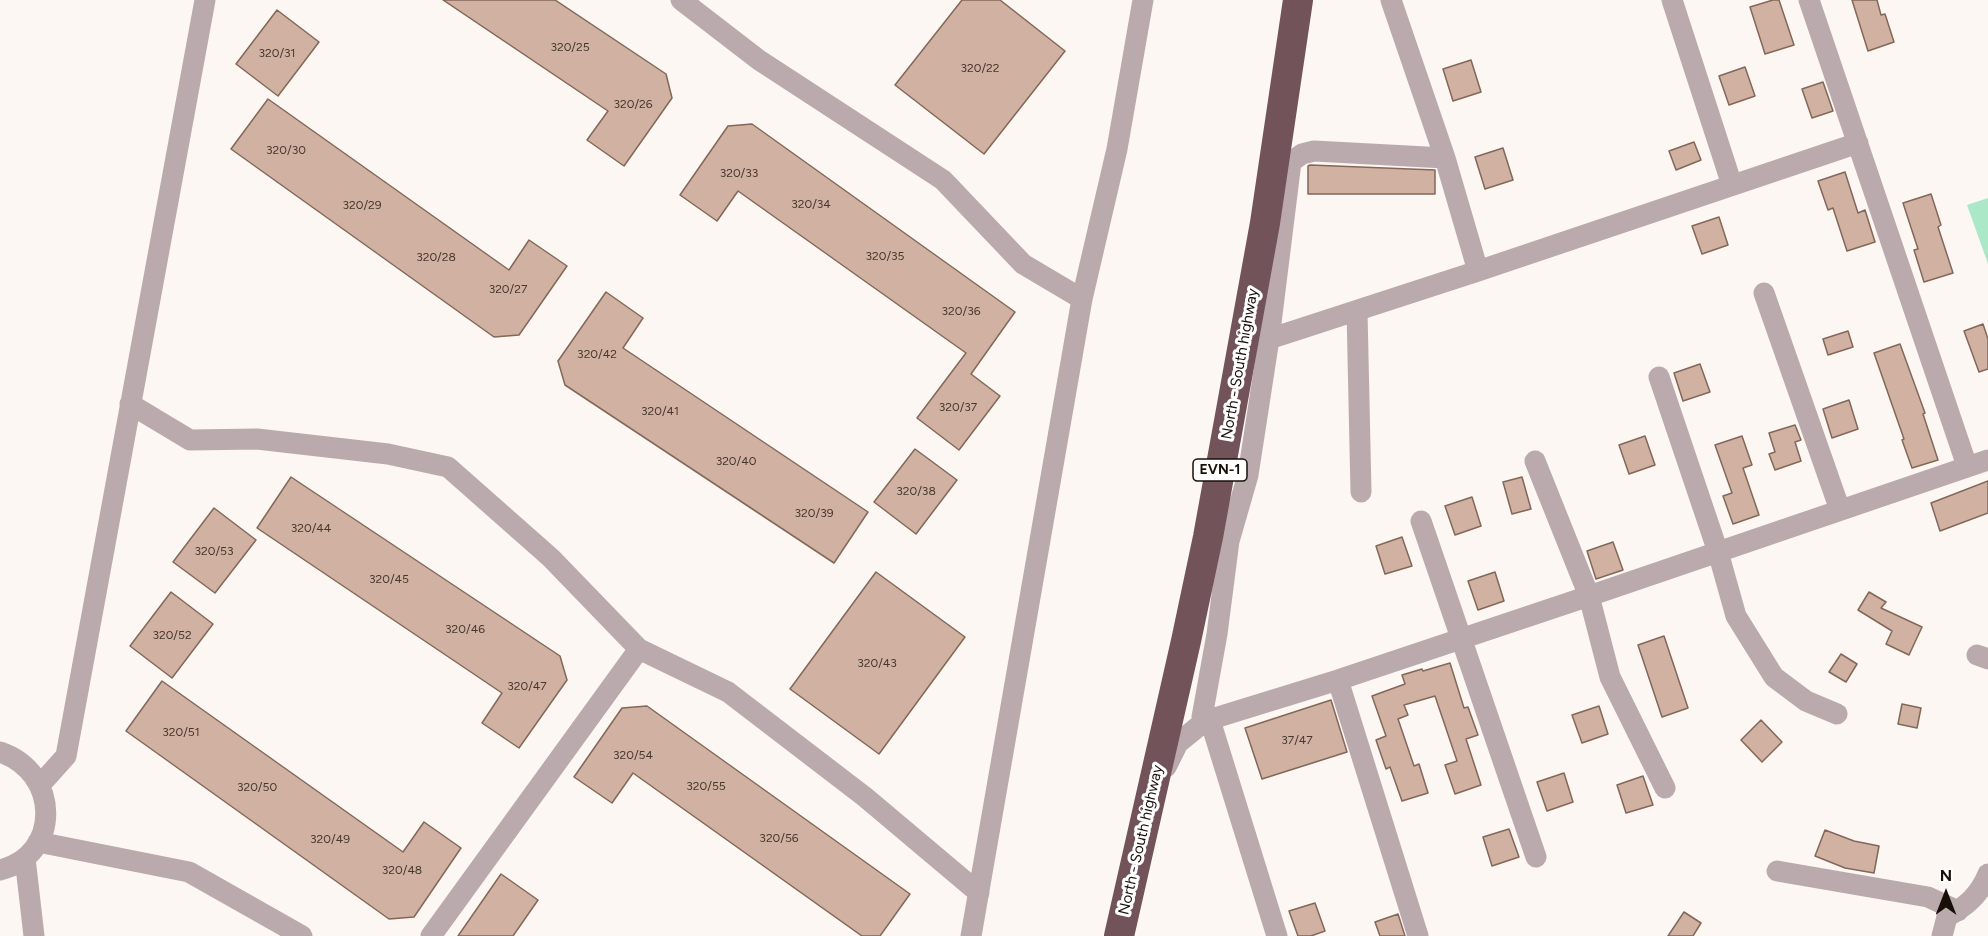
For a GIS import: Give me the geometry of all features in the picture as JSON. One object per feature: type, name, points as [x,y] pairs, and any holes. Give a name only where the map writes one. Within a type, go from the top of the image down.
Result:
[{"type":"highway","name":"North - South highway","points":[[1119,936],[1186,641],[1238,380],[1267,212],[1293,1]]},
{"type":"highway","name":"North - South highway","points":[[1100,936],[1158,680],[1219,376],[1253,182],[1293,1]]},
{"type":"street","points":[[40,784],[66,756],[205,0]]},
{"type":"street","points":[[681,0],[759,60],[943,180],[1023,264],[1082,299]]},
{"type":"street","points":[[971,936],[1082,299],[1117,149],[1143,0]]},
{"type":"street","points":[[1391,0],[1445,158],[1478,272]]},
{"type":"street","points":[[1672,0],[1732,184]]},
{"type":"street","points":[[1809,0],[1967,466]]},
{"type":"street","points":[[1269,339],[1478,272],[1858,143]]},
{"type":"street","points":[[1277,936],[1206,719],[1229,541],[1248,475],[1269,339],[1291,162],[1302,154],[1314,151],[1445,158]]},
{"type":"street","points":[[1764,293],[1840,510]]},
{"type":"street","points":[[1357,311],[1361,492]]},
{"type":"street","points":[[1659,377],[1718,552],[1736,616],[1774,677],[1806,701],[1837,714]]},
{"type":"street","points":[[130,404],[190,440],[257,439],[388,454],[448,467],[551,558],[639,649],[728,692],[866,797],[979,893]]},
{"type":"street","points":[[1149,803],[1178,744],[1206,719],[1338,680],[1988,460]]},
{"type":"street","points":[[1535,461],[1589,596],[1610,677],[1665,788]]},
{"type":"street","points":[[1421,521],[1536,857]]},
{"type":"street","points":[[1186,641],[1187,703],[1192,713],[1206,719]]},
{"type":"street","points":[[431,936],[639,649]]},
{"type":"street","points":[[1338,680],[1418,936]]},
{"type":"street","points":[[0,752],[13,756],[29,768],[40,784],[46,804],[45,824],[32,850],[8,868],[0,870]]},
{"type":"street","points":[[32,850],[34,936]]},
{"type":"street","points":[[32,850],[189,872],[302,936]]},
{"type":"street","points":[[1777,872],[1928,897],[1958,910]]},
{"type":"street","points":[[1942,936],[1947,917],[1969,904],[1978,894],[1988,874]]},
{"type":"green space","points":[[1988,198],[1988,264],[1967,205]]},
{"type":"building","points":[[443,0],[555,0],[666,74],[672,98],[624,166],[587,140],[608,111]]},
{"type":"building","points":[[962,0],[1000,0],[1065,51],[984,154],[895,85]]},
{"type":"building","points":[[1779,0],[1794,45],[1765,54],[1750,7]]},
{"type":"building","points":[[1852,0],[1877,0],[1881,15],[1885,14],[1894,42],[1868,51]]},
{"type":"building","points":[[277,10],[319,42],[278,96],[236,64]]},
{"type":"building","points":[[1471,60],[1481,92],[1453,101],[1443,69]]},
{"type":"building","points":[[1745,67],[1755,96],[1729,105],[1719,76]]},
{"type":"building","points":[[1823,82],[1833,111],[1812,118],[1802,89]]},
{"type":"building","points":[[268,99],[509,270],[529,240],[567,266],[519,335],[494,337],[231,149]]},
{"type":"building","points":[[752,124],[1015,312],[971,374],[1000,396],[959,450],[917,418],[966,353],[738,191],[717,221],[680,195],[728,126]]},
{"type":"building","points":[[1694,142],[1701,160],[1676,170],[1669,151]]},
{"type":"building","points":[[1503,148],[1513,180],[1485,189],[1475,157]]},
{"type":"building","points":[[1308,166],[1435,170],[1435,194],[1308,194]]},
{"type":"building","points":[[1845,172],[1858,213],[1865,210],[1875,242],[1847,251],[1833,208],[1828,210],[1818,181]]},
{"type":"building","points":[[1931,194],[1941,225],[1938,227],[1953,273],[1924,282],[1914,250],[1918,249],[1903,203]]},
{"type":"building","points":[[1719,217],[1728,245],[1702,254],[1692,226]]},
{"type":"building","points":[[606,292],[643,318],[623,348],[868,512],[834,563],[565,385],[558,361]]},
{"type":"building","points":[[1983,324],[1988,339],[1988,369],[1979,372],[1964,331]]},
{"type":"building","points":[[1848,331],[1853,347],[1828,355],[1823,339]]},
{"type":"building","points":[[1900,344],[1925,413],[1923,414],[1938,460],[1912,468],[1874,353]]},
{"type":"building","points":[[1700,364],[1710,392],[1683,401],[1674,373]]},
{"type":"building","points":[[1849,400],[1858,429],[1832,438],[1823,409]]},
{"type":"building","points":[[1795,425],[1801,440],[1795,442],[1801,461],[1775,470],[1769,454],[1775,452],[1769,433]]},
{"type":"building","points":[[1645,436],[1655,465],[1629,474],[1619,445]]},
{"type":"building","points":[[1742,436],[1752,465],[1743,468],[1759,515],[1733,524],[1723,496],[1732,493],[1715,445]]},
{"type":"building","points":[[915,449],[957,480],[916,534],[874,502]]},
{"type":"building","points":[[291,477],[560,656],[567,680],[519,748],[482,723],[502,693],[257,528]]},
{"type":"building","points":[[1522,477],[1531,509],[1512,514],[1503,482]]},
{"type":"building","points":[[1988,481],[1988,513],[1940,531],[1931,503]]},
{"type":"building","points":[[1472,497],[1481,526],[1455,535],[1445,506]]},
{"type":"building","points":[[214,508],[256,540],[215,593],[173,562]]},
{"type":"building","points":[[1402,537],[1412,566],[1385,574],[1376,546]]},
{"type":"building","points":[[1613,542],[1623,570],[1596,579],[1587,551]]},
{"type":"building","points":[[876,572],[965,637],[879,754],[790,689]]},
{"type":"building","points":[[1495,572],[1504,601],[1478,610],[1468,581]]},
{"type":"building","points":[[171,592],[213,624],[172,678],[130,646]]},
{"type":"building","points":[[1869,592],[1886,602],[1881,608],[1922,627],[1909,655],[1886,644],[1892,631],[1858,610]]},
{"type":"building","points":[[1664,636],[1688,708],[1662,717],[1638,645]]},
{"type":"building","points":[[1841,654],[1857,664],[1846,682],[1829,672]]},
{"type":"building","points":[[1450,663],[1464,708],[1468,707],[1478,735],[1466,739],[1481,785],[1455,794],[1445,765],[1457,761],[1435,696],[1404,705],[1408,715],[1398,719],[1414,766],[1419,764],[1428,793],[1402,801],[1390,767],[1386,769],[1376,740],[1386,736],[1372,696],[1405,684],[1402,675]]},
{"type":"building","points":[[162,681],[403,852],[424,822],[461,848],[414,917],[389,919],[126,731]]},
{"type":"building","points":[[1331,700],[1347,752],[1262,779],[1245,728]]},
{"type":"building","points":[[1902,704],[1921,708],[1917,728],[1898,724]]},
{"type":"building","points":[[647,706],[910,894],[880,936],[862,936],[633,773],[612,803],[574,777],[622,708]]},
{"type":"building","points":[[1599,706],[1608,734],[1582,743],[1572,715]]},
{"type":"building","points":[[1761,720],[1782,742],[1762,762],[1741,740]]},
{"type":"building","points":[[1564,773],[1573,802],[1547,811],[1537,782]]},
{"type":"building","points":[[1643,776],[1653,805],[1626,813],[1617,785]]},
{"type":"building","points":[[1509,829],[1519,857],[1492,866],[1483,837]]},
{"type":"building","points":[[1825,830],[1854,841],[1879,846],[1874,873],[1845,868],[1815,856]]},
{"type":"building","points":[[501,874],[538,900],[513,936],[458,936]]},
{"type":"building","points":[[1315,903],[1325,931],[1311,936],[1298,936],[1289,911]]},
{"type":"building","points":[[1684,912],[1701,923],[1693,936],[1668,936]]},
{"type":"building","points":[[1398,914],[1405,936],[1380,936],[1375,922]]}]
